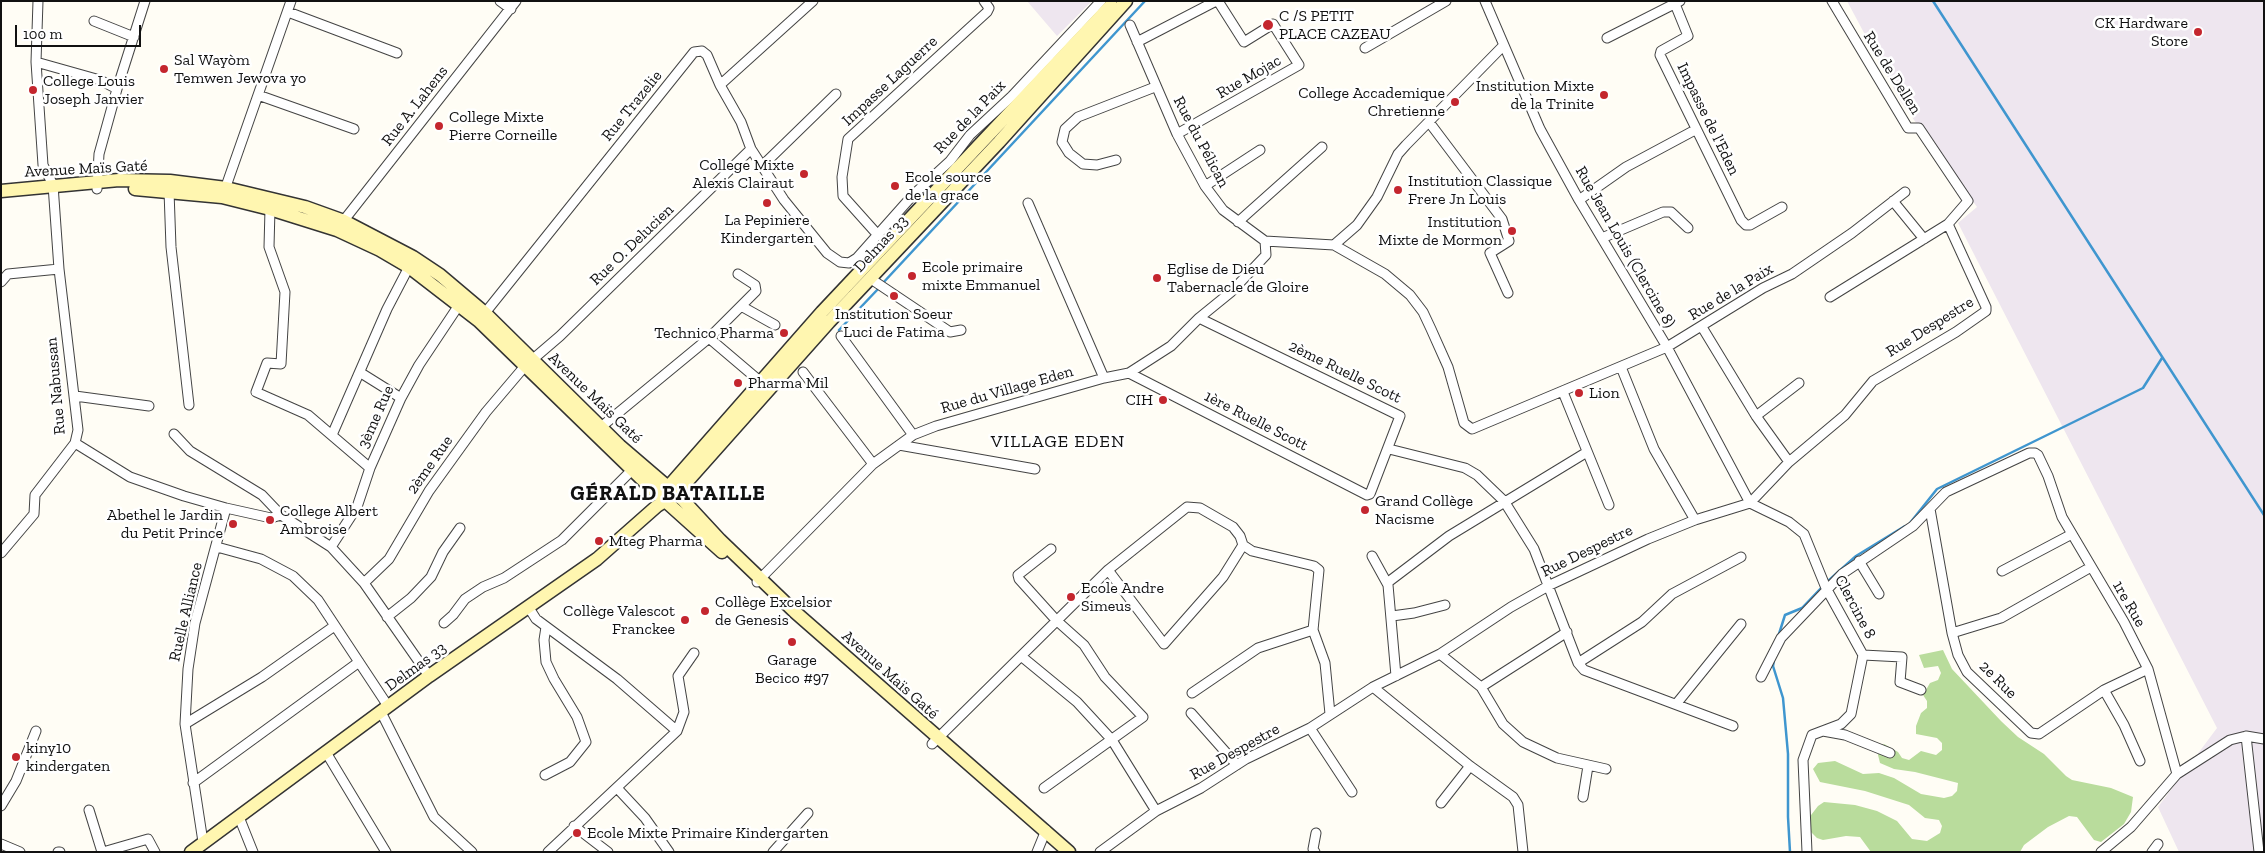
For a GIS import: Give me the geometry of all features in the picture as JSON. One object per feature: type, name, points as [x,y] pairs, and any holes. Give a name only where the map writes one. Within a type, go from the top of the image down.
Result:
[{"type":"main road","name":"Delmas 33","points":[[191,852],[429,676],[598,559],[666,497],[871,279],[1121,2]]},
{"type":"main road","name":"Delmas 33","points":[[666,497],[828,306],[1121,2]]},
{"type":"main road","name":"Avenue Maïs Gaté","points":[[1,191],[170,181],[305,207],[440,275],[485,313],[529,363],[632,470],[720,540],[817,642],[1044,834],[1069,852]]},
{"type":"main road","name":"Avenue Maïs Gaté","points":[[98,185],[170,191],[224,192],[270,209],[340,226]]},
{"type":"main road","name":"Avenue Maïs Gaté","points":[[1,198],[53,189]]},
{"type":"main road","name":"Avenue Maïs Gaté","points":[[411,262],[529,363],[601,428],[666,497]]},
{"type":"main road","name":"Avenue Maïs Gaté","points":[[1044,834],[1058,852]]},
{"type":"street","points":[[38,1],[36,62],[43,165],[53,189]]},
{"type":"street","points":[[98,185],[99,154],[145,1]]},
{"type":"street","points":[[224,192],[291,1]]},
{"type":"street","points":[[500,1],[510,9]]},
{"type":"street","name":"Rue A. Lahens","points":[[340,226],[516,1]]},
{"type":"street","points":[[720,85],[813,1]]},
{"type":"street","name":"Impasse Laguerre","points":[[877,234],[843,196],[842,177],[848,139],[988,12],[989,8],[984,1]]},
{"type":"street","name":"Rue de la Paix","points":[[720,85],[742,122],[751,149],[761,167],[784,200],[828,252],[840,262],[848,264],[857,258],[913,195],[950,161],[970,135],[1012,96],[1101,1]]},
{"type":"street","points":[[1137,42],[1217,1]]},
{"type":"street","name":"Rue Mojac","points":[[1177,134],[1299,65],[1274,24],[1244,42],[1217,1]]},
{"type":"street","points":[[1365,48],[1446,1]]},
{"type":"street","name":"Rue Jean Louis (Clercine 8)","points":[[1485,1],[1540,129],[1579,200],[1666,347],[1750,503]]},
{"type":"street","name":"Rue de Dellen","points":[[1832,1],[1908,128],[1918,128],[1968,201],[1948,224]]},
{"type":"street","points":[[1607,38],[1678,2]]},
{"type":"street","name":"Impasse de l'Eden","points":[[1678,2],[1688,36],[1661,51],[1660,55],[1695,130],[1741,220],[1746,225],[1750,226],[1782,207]]},
{"type":"street","points":[[288,12],[397,53]]},
{"type":"street","points":[[94,21],[134,37]]},
{"type":"street","name":"Rue du Pélican","points":[[1130,25],[1155,87],[1177,134],[1205,186],[1223,210],[1265,241]]},
{"type":"street","points":[[1265,241],[1334,245],[1357,225],[1377,197],[1398,154],[1503,46]]},
{"type":"street","name":"Rue Trazelie","points":[[485,313],[694,52],[702,51],[707,56],[720,85]]},
{"type":"street","points":[[36,62],[100,80],[117,89]]},
{"type":"street","points":[[1116,160],[1097,164],[1083,164],[1069,153],[1062,142],[1065,129],[1078,117],[1155,87]]},
{"type":"street","points":[[761,167],[836,94]]},
{"type":"street","points":[[258,95],[354,129]]},
{"type":"street","points":[[1429,122],[1502,219],[1510,240],[1490,252],[1508,293]]},
{"type":"street","points":[[1579,200],[1626,167],[1695,130]]},
{"type":"street","points":[[1238,222],[1322,147]]},
{"type":"street","name":"Rue O. Delucien","points":[[529,363],[560,336],[751,149]]},
{"type":"street","points":[[1205,186],[1260,150]]},
{"type":"street","name":"Rue Nabussan","points":[[1,552],[34,514],[35,495],[76,443],[78,430],[59,269],[53,189]]},
{"type":"street","points":[[170,191],[171,247],[189,405]]},
{"type":"street","name":"Rue de la Paix","points":[[1334,245],[1385,274],[1410,296],[1423,312],[1448,367],[1464,422],[1468,428],[1475,429],[1666,347],[1702,327],[1763,288],[1792,274],[1852,233],[1905,192]]},
{"type":"street","points":[[1894,201],[1924,239]]},
{"type":"street","points":[[1028,203],[1104,378]]},
{"type":"street","points":[[270,209],[269,247],[285,292],[281,364],[268,362],[256,392],[308,415],[370,468]]},
{"type":"street","points":[[1602,238],[1663,212],[1671,212],[1688,228]]},
{"type":"street","points":[[1830,297],[1948,224]]},
{"type":"street","name":"Rue Despestre","points":[[1100,852],[1156,811],[1201,788],[1237,765],[1310,728],[1373,687],[1440,654],[1511,607],[1550,585],[1648,538],[1750,503],[1789,462],[1845,414],[1873,381],[1956,332],[1986,311],[1986,307],[1948,224]]},
{"type":"street","name":"Rue du Village Eden","points":[[759,580],[873,464],[913,435],[936,426],[1104,378],[1129,373],[1171,346],[1199,318],[1231,292],[1266,255],[1265,241]]},
{"type":"street","points":[[332,435],[361,373],[387,309],[411,262]]},
{"type":"street","points":[[1,282],[8,274],[59,269]]},
{"type":"street","points":[[601,428],[709,338],[741,306],[756,289],[755,285],[738,274]]},
{"type":"street","points":[[871,279],[950,332],[961,330]]},
{"type":"street","name":"3ème Rue","points":[[331,547],[358,507],[370,468],[400,398],[419,365],[459,305]]},
{"type":"street","points":[[741,306],[775,325]]},
{"type":"street","name":"2ème Ruelle Scott","points":[[1199,318],[1400,416],[1389,449],[1369,495]]},
{"type":"street","points":[[1702,327],[1756,416],[1789,462]]},
{"type":"street","points":[[841,336],[913,435]]},
{"type":"street","points":[[709,338],[762,383]]},
{"type":"street","name":"2ème Rue","points":[[364,583],[388,559],[429,491],[486,412],[529,363]]},
{"type":"street","points":[[1621,367],[1654,449],[1696,520]]},
{"type":"street","points":[[803,372],[873,464]]},
{"type":"street","points":[[361,373],[400,398]]},
{"type":"street","name":"1ère Ruelle Scott","points":[[1129,373],[1369,495]]},
{"type":"street","points":[[1756,416],[1799,383]]},
{"type":"street","points":[[1563,392],[1609,505]]},
{"type":"street","points":[[74,396],[149,406]]},
{"type":"street","points":[[174,434],[190,450],[262,495],[281,516],[331,547],[364,583],[429,676]]},
{"type":"street","points":[[76,443],[130,476],[226,508],[271,518],[281,516]]},
{"type":"street","points":[[899,445],[1035,469]]},
{"type":"street","points":[[1389,449],[1465,468],[1476,475],[1504,501],[1534,549],[1550,585],[1578,663],[1588,672],[1733,726]]},
{"type":"street","points":[[1387,583],[1450,536],[1504,501],[1587,452]]},
{"type":"street","name":"1re Rue","points":[[1930,509],[1939,497],[1950,489],[2029,453],[2038,455],[2048,476],[2062,517],[2124,622],[2148,669],[2177,774]]},
{"type":"street","points":[[444,623],[465,599],[483,587],[504,578],[562,540],[632,470]]},
{"type":"street","name":"Clercine 8","points":[[1750,503],[1789,522],[1804,534],[1825,586],[1863,655],[1850,714],[1841,724],[1820,731]]},
{"type":"street","points":[[935,742],[1108,570],[1187,507],[1200,508],[1233,527],[1240,536],[1243,545],[1252,551],[1314,566],[1319,570],[1313,630],[1325,663],[1330,714]]},
{"type":"street","name":"Ruelle Alliance","points":[[203,842],[185,724],[188,669],[196,623],[226,508]]},
{"type":"street","points":[[1761,677],[1781,638],[1825,586],[1859,561],[1908,530],[1930,509]]},
{"type":"street","name":"2e Rue","points":[[1930,509],[1952,633],[1958,655],[1967,672],[2035,735],[2104,690],[2148,669]]},
{"type":"street","points":[[387,616],[411,598],[431,578],[443,552],[460,528]]},
{"type":"street","points":[[2002,571],[2072,534]]},
{"type":"street","points":[[1108,570],[1161,643],[1165,643],[1223,577],[1243,545]]},
{"type":"street","points":[[217,547],[261,559],[293,576],[318,600],[333,627],[359,662],[385,709],[434,817],[472,852]]},
{"type":"street","points":[[1044,788],[1143,717],[1105,677],[1084,645],[1056,620],[1018,577],[1051,549]]},
{"type":"street","points":[[1372,556],[1387,583],[1392,616],[1396,676]]},
{"type":"street","points":[[1578,663],[1642,622],[1672,594],[1741,557]]},
{"type":"street","points":[[1859,561],[1879,594]]},
{"type":"street","points":[[1952,633],[2001,618],[2091,567]]},
{"type":"street","points":[[1392,616],[1422,612],[1445,605]]},
{"type":"street","points":[[529,608],[546,627],[617,679],[677,731]]},
{"type":"street","points":[[1676,704],[1741,624]]},
{"type":"street","points":[[185,724],[262,677],[333,627]]},
{"type":"street","points":[[545,775],[570,762],[586,742],[577,717],[546,662],[546,627]]},
{"type":"street","points":[[1192,693],[1258,648],[1313,630]]},
{"type":"street","points":[[1480,687],[1566,632]]},
{"type":"street","points":[[548,852],[677,731],[684,712],[678,676],[694,653]]},
{"type":"street","points":[[1440,654],[1480,687],[1503,724],[1523,742],[1557,758],[1606,769]]},
{"type":"street","points":[[1863,655],[1902,657],[1900,682],[1921,690]]},
{"type":"street","points":[[1021,656],[1077,702],[1112,740],[1156,811]]},
{"type":"street","points":[[193,783],[359,662]]},
{"type":"street","points":[[1373,687],[1470,766],[1517,801],[1523,852]]},
{"type":"street","points":[[2104,690],[2124,725],[2140,761]]},
{"type":"street","points":[[1191,713],[1237,765]]},
{"type":"street","points":[[1310,728],[1352,792]]},
{"type":"street","points":[[1,806],[16,781],[36,731]]},
{"type":"street","points":[[1807,852],[1802,760],[1812,735],[1820,731],[1845,735],[1890,753]]},
{"type":"street","points":[[2246,736],[2259,852]]},
{"type":"street","points":[[2101,852],[2131,827],[2177,774],[2230,740],[2246,736],[2264,739]]},
{"type":"street","points":[[326,754],[386,852]]},
{"type":"street","points":[[1441,803],[1470,766]]},
{"type":"street","points":[[1584,797],[1588,766]]},
{"type":"street","points":[[617,788],[645,818],[669,852]]},
{"type":"street","points":[[89,810],[102,852],[148,839],[155,852]]},
{"type":"street","points":[[773,852],[808,813]]},
{"type":"street","points":[[239,817],[253,852]]},
{"type":"street","points":[[574,826],[608,852]]},
{"type":"street","points":[[1315,852],[1313,849],[1316,833]]},
{"type":"street","points":[[1037,852],[1044,834]]},
{"type":"street","points":[[1,844],[20,852]]},
{"type":"shaded area","points":[[1027,1],[1092,1],[1057,36]]},
{"type":"shaded area","points":[[1847,1],[2264,1],[2264,852],[2179,852],[2158,807],[2217,728],[1958,223],[1977,207],[1901,102]]},
{"type":"green space","points":[[1943,650],[1952,669],[2001,721],[2018,737],[2044,754],[2066,776],[2072,780],[2111,788],[2133,797],[2131,812],[2124,824],[2101,842],[2094,840],[2077,817],[2069,816],[2048,827],[2024,845],[2020,852],[1871,852],[1860,837],[1846,836],[1823,840],[1817,838],[1811,832],[1808,819],[1818,806],[1824,802],[1855,805],[1877,811],[1897,821],[1912,839],[1927,841],[1940,833],[1942,826],[1939,820],[1925,818],[1909,805],[1865,791],[1820,782],[1813,769],[1818,763],[1835,761],[1863,774],[1879,773],[1894,778],[1921,794],[1944,798],[1952,796],[1957,791],[1958,783],[1915,772],[1894,769],[1880,763],[1878,755],[1878,748],[1884,744],[1898,752],[1902,758],[1909,760],[1921,751],[1936,755],[1942,750],[1942,743],[1937,738],[1916,734],[1916,726],[1921,713],[1927,708],[1927,701],[1923,695],[1930,683],[1938,680],[1941,673],[1938,666],[1924,668],[1919,655]]},
{"type":"waterway","points":[[882,284],[1145,1]]},
{"type":"waterway","points":[[1933,1],[2264,515]]},
{"type":"waterway","points":[[839,330],[879,288]]},
{"type":"waterway","points":[[1910,523],[1937,489],[2143,388],[2162,358]]},
{"type":"waterway","points":[[1827,582],[1856,556],[1905,526]]},
{"type":"waterway","points":[[1778,637],[1785,615],[1802,608],[1823,586]]},
{"type":"waterway","points":[[1774,660],[1773,666],[1783,698],[1788,754],[1790,852]]},
{"type":"place","name":"C /S PETIT PLACE CAZEAU","points":[[1268,25]]},
{"type":"place","name":"CK Hardware Store","points":[[2198,32]]},
{"type":"place","name":"Sal Wayòm Temwen Jewova yo","points":[[164,69]]},
{"type":"place","name":"College Louis Joseph Janvier","points":[[33,90]]},
{"type":"place","name":"Institution Mixte de la Trinite","points":[[1604,95]]},
{"type":"place","name":"College Accademique Chretienne","points":[[1455,102]]},
{"type":"place","name":"College Mixte Pierre Corneille","points":[[439,126]]},
{"type":"place","name":"College Mixte Alexis Clairaut","points":[[804,174]]},
{"type":"place","name":"Ecole source de la grace","points":[[895,186]]},
{"type":"place","name":"Institution Classique Frere Jn Louis","points":[[1398,190]]},
{"type":"place","name":"La Pepiniere Kindergarten","points":[[767,203]]},
{"type":"place","name":"Institution Mixte de Mormon","points":[[1512,231]]},
{"type":"place","name":"Ecole primaire mixte Emmanuel","points":[[912,276]]},
{"type":"place","name":"Eglise de Dieu Tabernacle de Gloire","points":[[1157,278]]},
{"type":"place","name":"Institution Soeur Luci de Fatima","points":[[894,296]]},
{"type":"place","name":"Technico Pharma","points":[[784,333]]},
{"type":"place","name":"Pharma Mil","points":[[738,383]]},
{"type":"place","name":"Lion","points":[[1579,393]]},
{"type":"place","name":"CIH","points":[[1163,400]]},
{"type":"place","name":"Grand Collège Nacisme","points":[[1365,510]]},
{"type":"place","name":"College Albert Ambroise","points":[[270,520]]},
{"type":"place","name":"Abethel le Jardin du Petit Prince","points":[[233,524]]},
{"type":"place","name":"Mteg Pharma","points":[[599,541]]},
{"type":"place","name":"Ecole Andre Simeus","points":[[1071,597]]},
{"type":"place","name":"Collège Excelsior de Genesis","points":[[705,611]]},
{"type":"place","name":"Collège Valescot Franckee","points":[[685,620]]},
{"type":"place","name":"Garage Becico #97","points":[[792,642]]},
{"type":"place","name":"kiny10 kindergaten","points":[[16,757]]},
{"type":"place","name":"Ecole Mixte Primaire Kindergarten","points":[[577,833]]},
{"type":"district","name":"VILLAGE EDEN","points":[[1058,442]]},
{"type":"district","name":"GÉRALD BATAILLE","points":[[668,494]]}]
